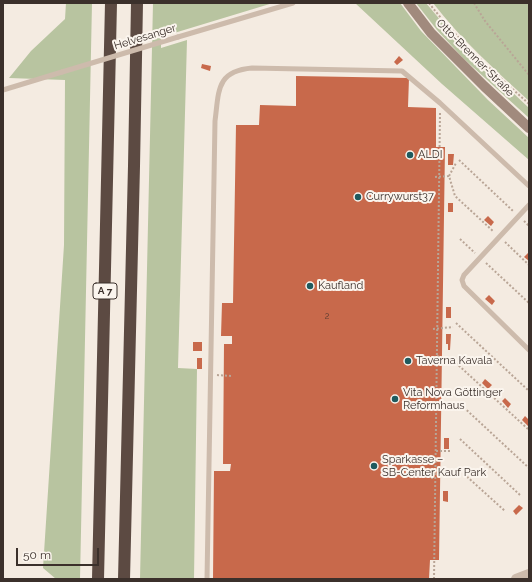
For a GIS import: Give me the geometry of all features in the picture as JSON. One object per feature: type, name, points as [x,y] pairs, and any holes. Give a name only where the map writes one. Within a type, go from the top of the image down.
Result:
[{"type":"highway","name":"A 7","points":[[98,579],[111,3]]},
{"type":"highway","name":"A 7","points":[[124,579],[134,166],[136,3]]},
{"type":"main road","name":"Otto-Brenner-Straße","points":[[408,3],[431,33],[529,128]]},
{"type":"street","points":[[516,579],[529,574]]},
{"type":"lane","name":"Helvesanger","points":[[3,90],[293,3]]},
{"type":"lane","points":[[207,579],[214,120],[219,89],[224,80],[229,74],[237,70],[252,68],[402,71],[440,103],[529,186]]},
{"type":"lane","points":[[529,206],[464,275],[462,280],[464,286],[529,350]]},
{"type":"path","points":[[429,3],[474,54],[529,104]]},
{"type":"path","points":[[474,3],[485,22],[529,75]]},
{"type":"path","points":[[434,579],[440,103]]},
{"type":"path","points":[[459,160],[529,226]]},
{"type":"path","points":[[456,163],[449,176],[455,196],[529,264]]},
{"type":"path","points":[[435,177],[449,176]]},
{"type":"path","points":[[460,239],[529,303]]},
{"type":"path","points":[[456,323],[529,391]]},
{"type":"path","points":[[433,329],[453,327]]},
{"type":"path","points":[[437,356],[456,363],[529,430]]},
{"type":"path","points":[[210,375],[232,376]]},
{"type":"path","points":[[458,402],[529,468]]},
{"type":"path","points":[[460,439],[520,494]]},
{"type":"path","points":[[436,450],[452,451]]},
{"type":"path","points":[[464,474],[505,511]]},
{"type":"path","points":[[431,478],[436,478]]},
{"type":"green space","points":[[66,3],[92,3],[80,579],[56,579],[43,568],[64,245],[65,80],[9,78],[31,51],[65,19]]},
{"type":"green space","points":[[153,3],[273,3],[161,37],[161,48],[187,40],[178,368],[197,369],[194,579],[140,579]]},
{"type":"green space","points":[[355,3],[400,3],[421,31],[488,100],[529,138],[529,160],[442,84]]},
{"type":"green space","points":[[416,3],[426,3],[458,41],[529,108],[529,118],[463,58],[437,30]]},
{"type":"green space","points":[[433,3],[529,3],[529,101],[467,42]]},
{"type":"building","points":[[399,56],[403,60],[397,65],[394,62]]},
{"type":"building","points":[[202,64],[211,66],[210,71],[201,68]]},
{"type":"building","points":[[296,76],[409,78],[408,107],[436,108],[436,147],[445,147],[439,560],[430,560],[429,579],[213,579],[214,471],[230,471],[231,464],[223,464],[224,344],[232,344],[232,336],[221,336],[222,303],[233,303],[236,125],[259,125],[260,105],[296,106]]},
{"type":"building","points":[[448,154],[454,154],[453,165],[448,165]]},
{"type":"building","points":[[448,203],[453,203],[453,212],[448,212]]},
{"type":"building","points":[[488,216],[494,222],[491,226],[484,220]]},
{"type":"building","points":[[528,253],[529,254],[529,261],[524,257]]},
{"type":"building","points":[[489,295],[495,301],[492,305],[485,299]]},
{"type":"building","points":[[446,307],[451,307],[451,318],[446,318]]},
{"type":"building","points":[[446,334],[451,334],[450,350],[448,350],[448,344],[446,344]]},
{"type":"building","points":[[193,342],[202,342],[202,351],[193,351]]},
{"type":"building","points":[[197,358],[202,358],[202,369],[197,369]]},
{"type":"building","points":[[485,379],[492,385],[488,389],[482,383]]},
{"type":"building","points":[[505,398],[511,404],[508,408],[502,401]]},
{"type":"building","points":[[525,416],[529,420],[528,426],[522,420]]},
{"type":"building","points":[[444,438],[449,438],[449,449],[444,449]]},
{"type":"building","points":[[443,491],[448,491],[448,502],[443,501]]},
{"type":"building","points":[[519,505],[523,508],[516,515],[513,511]]},
{"type":"place","name":"ALDI","points":[[410,155]]},
{"type":"place","name":"Currywurst37","points":[[358,197]]},
{"type":"place","name":"Kaufland","points":[[310,286]]},
{"type":"place","name":"Taverna Kavala","points":[[408,361]]},
{"type":"place","name":"Vita Nova Göttinger Reformhaus","points":[[395,399]]},
{"type":"place","name":"Sparkasse – SB-Center Kauf Park","points":[[374,466]]}]
